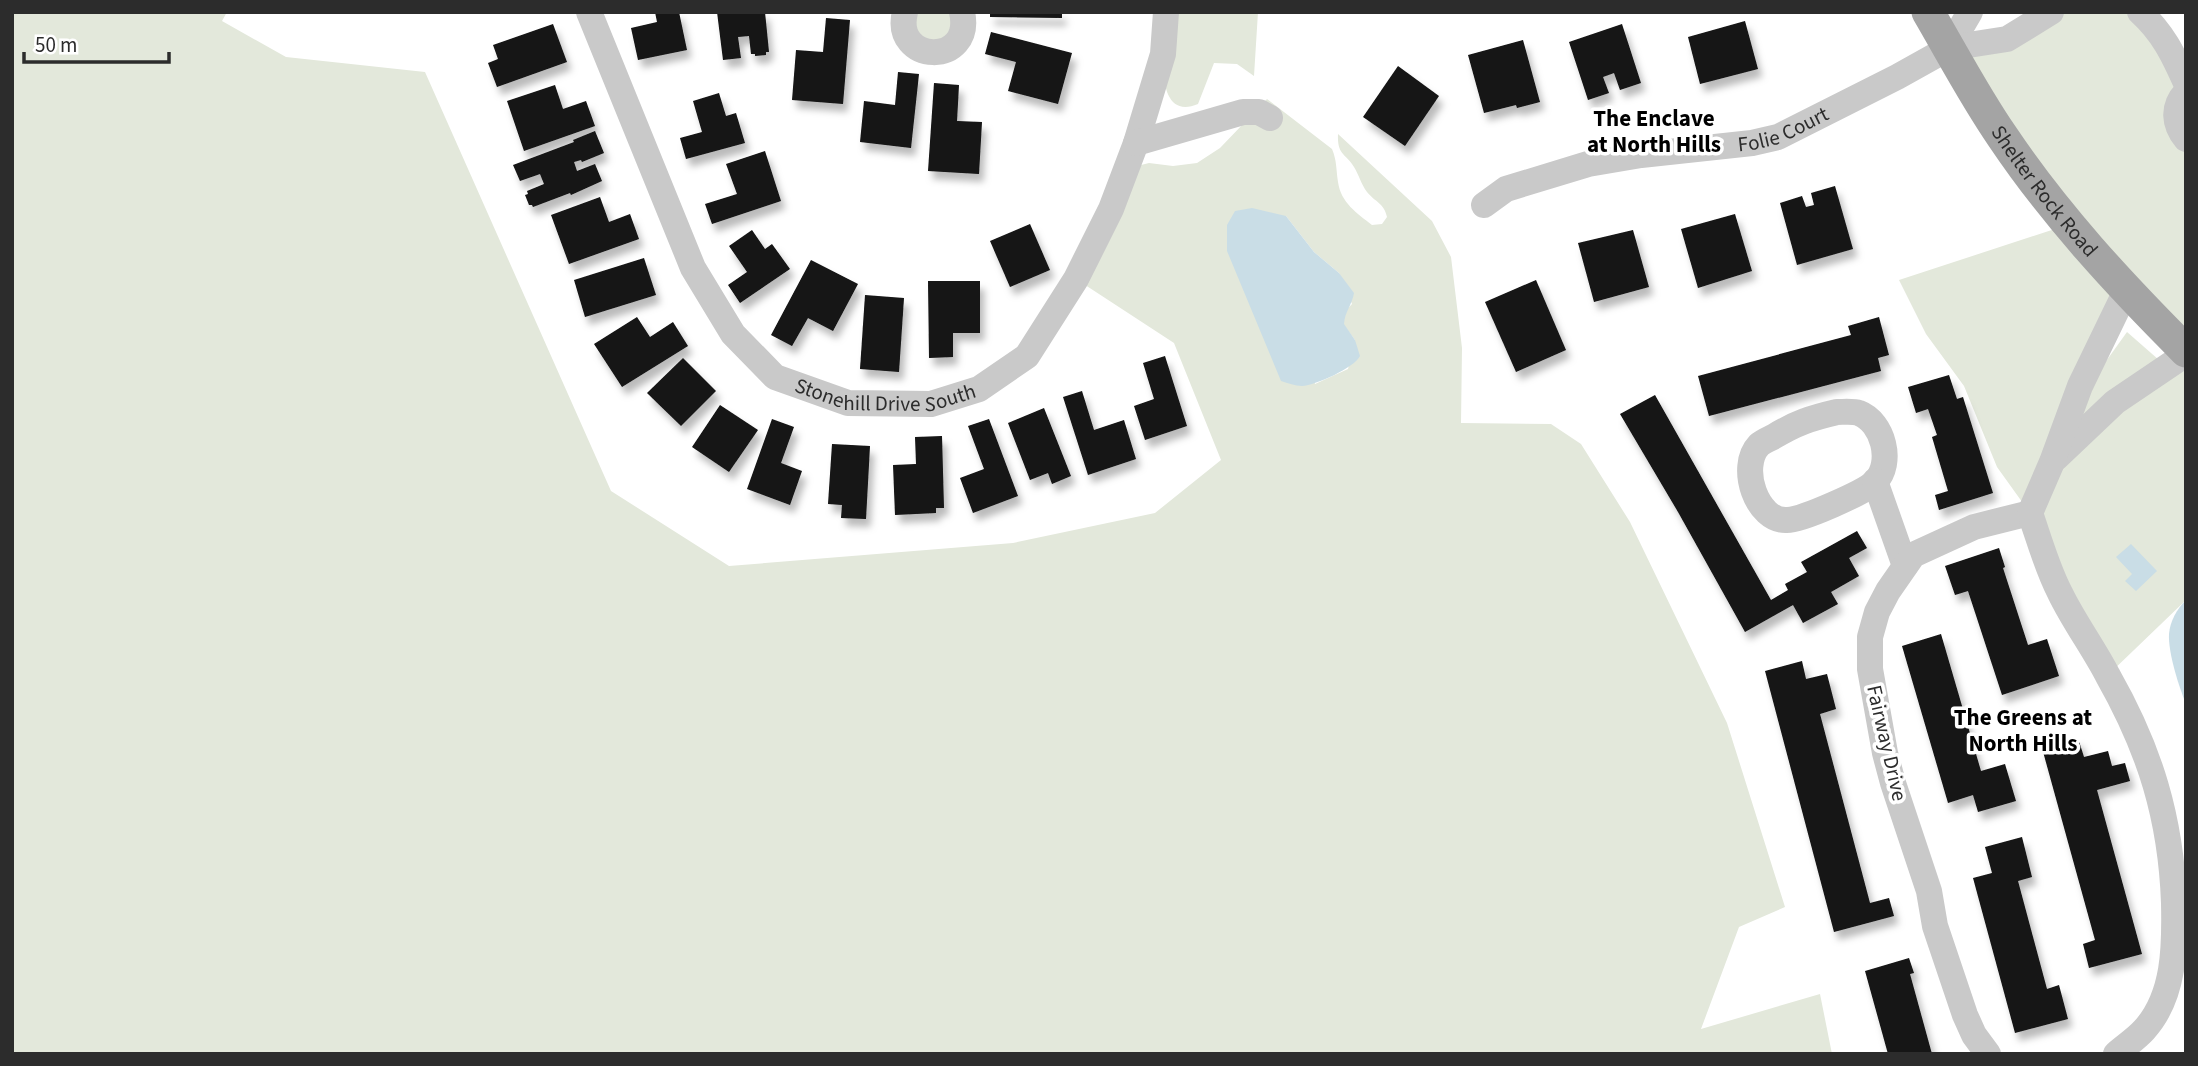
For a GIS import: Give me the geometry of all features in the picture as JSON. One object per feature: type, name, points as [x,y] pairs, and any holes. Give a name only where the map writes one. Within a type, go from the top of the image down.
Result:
[{"type":"main road","name":"Shelter Rock Road","points":[[1928,12],[2001,136],[2067,225],[2186,353]]},
{"type":"street","name":"Stonehill Drive South","points":[[589,12],[693,268],[733,334],[775,377],[848,403],[931,404],[979,389],[1027,356],[1082,267],[1111,209],[1136,144],[1163,54],[1166,12]]},
{"type":"street","points":[[902,13],[903,26],[912,44],[931,53],[941,52],[958,40],[963,30],[962,12]]},
{"type":"street","points":[[1950,48],[1970,12]]},
{"type":"street","points":[[1950,48],[2007,39],[2051,12]]},
{"type":"street","points":[[2140,12],[2158,29],[2186,83]]},
{"type":"street","name":"Folie Court","points":[[1484,205],[1506,189],[1588,164],[1641,155],[1752,144],[1778,137],[1950,48]]},
{"type":"street","points":[[2186,92],[2176,107],[2175,118],[2178,129],[2186,139]]},
{"type":"street","points":[[1136,144],[1243,112],[1259,112],[1270,118]]},
{"type":"street","points":[[2116,1054],[2145,1029],[2160,1007],[2171,973],[2175,934],[2173,867],[2177,832],[2140,742],[2108,675],[2078,629],[2058,590],[2029,513],[2052,462],[2080,386],[2126,291]]},
{"type":"street","points":[[2052,462],[2116,402],[2186,353]]},
{"type":"street","points":[[1875,481],[1811,515],[1784,521],[1764,510],[1751,486],[1749,464],[1759,445],[1798,422],[1837,412],[1858,413],[1874,424],[1883,442],[1885,462],[1875,481],[1905,566]]},
{"type":"street","name":"Fairway Drive","points":[[1985,1053],[1965,1016],[1935,926],[1929,891],[1885,753],[1870,669],[1870,637],[1877,612],[1913,555],[1974,527],[2029,513]]},
{"type":"shaded area","points":[[12,12],[227,12],[222,21],[286,57],[425,72],[611,491],[729,566],[1013,543],[1155,513],[1221,460],[1174,343],[1076,279],[1129,168],[1149,163],[1173,166],[1197,163],[1220,148],[1267,99],[1332,149],[1338,182],[1346,202],[1372,225],[1382,224],[1387,217],[1386,212],[1363,186],[1354,167],[1341,150],[1338,134],[1432,221],[1451,257],[1462,348],[1461,423],[1551,424],[1581,444],[1630,522],[1727,723],[1785,907],[1739,927],[1701,1029],[1820,994],[1832,1054],[12,1054]],"holes":[[[1286,216],[1314,252],[1339,273],[1352,304],[1345,311],[1343,324],[1355,340],[1348,369],[1315,384]]]},
{"type":"shaded area","points":[[905,12],[962,12],[964,21],[931,53]]},
{"type":"shaded area","points":[[1166,12],[1258,12],[1254,76],[1237,64],[1214,63],[1198,104],[1183,107],[1173,101],[1167,90],[1164,74]]},
{"type":"shaded area","points":[[2051,12],[2140,12],[2186,83],[2186,351],[2126,291],[2053,460],[2186,354],[2186,600],[2108,675],[2030,513],[1997,467],[1964,386],[1926,334],[1899,280],[2067,225],[1949,48]]},
{"type":"shaded area","points":[[2127,332],[2159,360],[2069,429],[2104,364]]},
{"type":"water","points":[[1252,208],[1286,216],[1314,252],[1339,273],[1354,293],[1344,324],[1355,340],[1360,356],[1350,366],[1316,383],[1302,386],[1281,381],[1227,251],[1227,225],[1235,211]]},
{"type":"water","points":[[2131,544],[2157,571],[2136,591],[2125,581],[2132,574],[2116,557]]},
{"type":"water","points":[[2186,600],[2186,704],[2172,660],[2169,634],[2174,615]]},
{"type":"building","points":[[655,12],[679,12],[687,50],[638,60],[631,28],[657,22]]},
{"type":"building","points":[[717,12],[765,12],[769,52],[755,56],[751,54],[749,36],[738,37],[741,58],[723,60]]},
{"type":"building","points":[[990,12],[1062,12],[1062,18],[990,17]]},
{"type":"building","points":[[826,18],[850,20],[843,104],[792,100],[796,50],[823,52]]},
{"type":"building","points":[[1745,21],[1758,69],[1700,84],[1688,37]]},
{"type":"building","points":[[553,24],[567,62],[497,87],[488,63],[498,59],[493,45]]},
{"type":"building","points":[[1622,24],[1641,83],[1620,90],[1614,73],[1603,77],[1609,93],[1588,100],[1569,42]]},
{"type":"building","points":[[991,32],[1072,53],[1058,104],[1008,91],[1016,62],[985,54]]},
{"type":"building","points":[[1523,40],[1540,102],[1484,113],[1468,55]]},
{"type":"building","points":[[1398,66],[1439,96],[1405,146],[1363,117]]},
{"type":"building","points":[[898,72],[919,74],[911,148],[860,142],[864,101],[895,105]]},
{"type":"building","points":[[934,83],[959,85],[957,121],[982,122],[979,174],[928,171]]},
{"type":"building","points":[[555,85],[563,109],[586,101],[595,126],[524,151],[507,101]]},
{"type":"building","points":[[719,93],[726,116],[736,113],[745,143],[686,159],[680,138],[702,132],[693,101]]},
{"type":"building","points":[[595,131],[604,153],[582,162],[574,162],[577,171],[595,164],[602,181],[571,195],[570,193],[533,207],[529,205],[525,195],[528,194],[527,191],[544,184],[540,174],[520,181],[513,165],[574,142],[573,140]]},
{"type":"building","points":[[765,151],[781,201],[712,224],[705,204],[737,194],[726,164]]},
{"type":"building","points":[[1835,186],[1853,249],[1797,265],[1780,203],[1802,196],[1806,207],[1814,205],[1811,193]]},
{"type":"building","points":[[600,197],[609,222],[630,214],[639,239],[569,264],[551,215]]},
{"type":"building","points":[[1735,214],[1752,271],[1698,288],[1681,229]]},
{"type":"building","points":[[1030,224],[1050,270],[1010,287],[990,241]]},
{"type":"building","points":[[752,230],[765,249],[772,244],[790,269],[740,303],[728,285],[747,272],[729,246]]},
{"type":"building","points":[[1633,230],[1649,287],[1594,302],[1578,243]]},
{"type":"building","points":[[644,258],[656,295],[585,317],[574,280]]},
{"type":"building","points":[[811,260],[858,284],[833,331],[808,318],[792,346],[771,335]]},
{"type":"building","points":[[1536,280],[1566,350],[1516,372],[1485,302]]},
{"type":"building","points":[[928,281],[980,281],[980,333],[953,333],[953,357],[929,358]]},
{"type":"building","points":[[865,295],[904,298],[899,372],[860,369]]},
{"type":"building","points":[[637,317],[650,337],[673,322],[688,346],[622,387],[594,344]]},
{"type":"building","points":[[1879,317],[1889,355],[1878,358],[1881,371],[1709,416],[1698,376],[1851,335],[1848,326]]},
{"type":"building","points":[[1165,356],[1187,426],[1145,440],[1134,406],[1154,399],[1143,363]]},
{"type":"building","points":[[683,358],[716,391],[681,426],[647,393]]},
{"type":"building","points":[[1949,375],[1957,399],[1963,397],[1993,493],[1939,510],[1935,495],[1948,491],[1932,437],[1937,435],[1928,409],[1916,413],[1908,387]]},
{"type":"building","points":[[1082,391],[1094,430],[1124,420],[1136,459],[1088,475],[1063,397]]},
{"type":"building","points":[[1655,395],[1771,600],[1788,590],[1785,584],[1807,572],[1801,562],[1857,531],[1867,548],[1849,558],[1859,576],[1831,592],[1838,604],[1803,623],[1793,605],[1745,632],[1620,414]]},
{"type":"building","points":[[720,405],[758,430],[729,472],[692,447]]},
{"type":"building","points":[[1044,408],[1071,476],[1052,484],[1048,473],[1030,480],[1008,423]]},
{"type":"building","points":[[772,419],[794,427],[781,463],[802,471],[790,505],[747,489]]},
{"type":"building","points":[[989,419],[1018,496],[973,513],[960,478],[984,469],[968,426]]},
{"type":"building","points":[[942,436],[944,508],[936,508],[936,513],[895,515],[893,465],[916,464],[915,437]]},
{"type":"building","points":[[832,444],[870,446],[866,519],[841,518],[842,505],[828,504]]},
{"type":"building","points":[[1999,548],[2028,645],[2047,639],[2059,676],[2002,695],[1968,591],[1955,595],[1945,566]]},
{"type":"building","points":[[1941,634],[1981,771],[2005,764],[2016,801],[1978,812],[1973,795],[1948,803],[1902,646]]},
{"type":"building","points":[[1802,661],[1806,679],[1827,674],[1836,709],[1820,714],[1870,903],[1889,898],[1894,916],[1834,932],[1765,671]]},
{"type":"building","points":[[2078,738],[2084,757],[2108,751],[2112,766],[2125,763],[2130,781],[2097,790],[2142,954],[2089,968],[2083,944],[2095,940],[2042,748]]},
{"type":"building","points":[[2022,837],[2032,877],[2018,881],[2047,989],[2059,985],[2068,1019],[2015,1033],[1973,878],[1992,873],[1985,847]]},
{"type":"building","points":[[1909,958],[1914,973],[1910,974],[1932,1054],[1888,1054],[1865,971]]},
{"type":"district","name":"The Enclave at North Hills","points":[[1654,131]]},
{"type":"district","name":"The Greens at North Hills","points":[[2023,730]]}]
